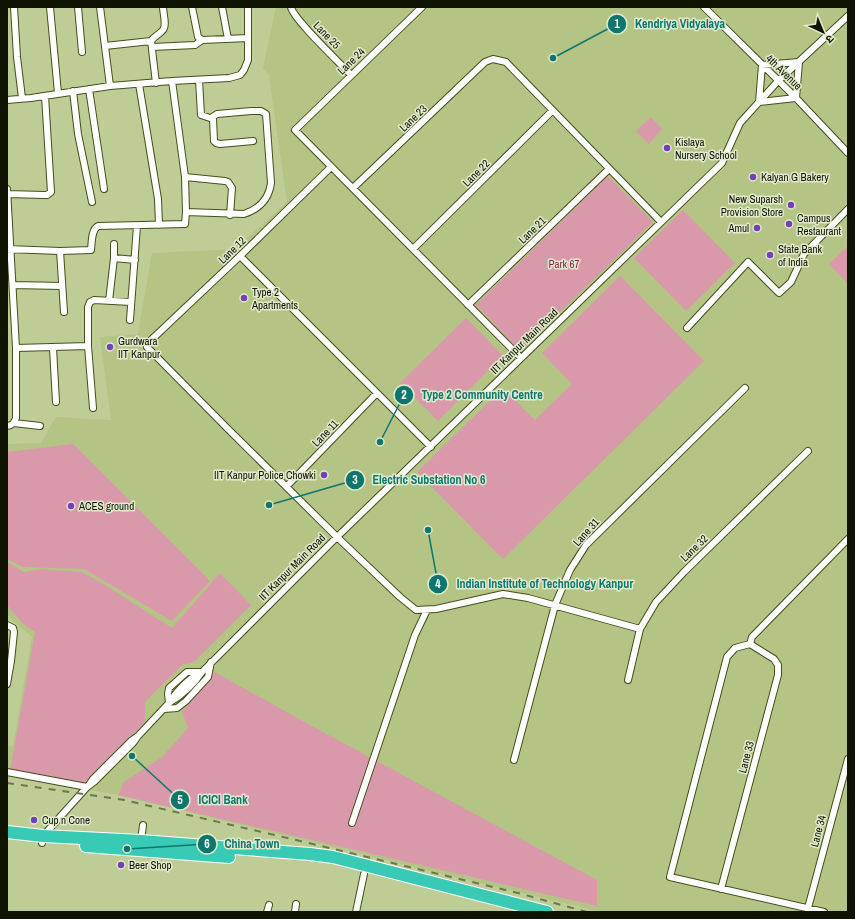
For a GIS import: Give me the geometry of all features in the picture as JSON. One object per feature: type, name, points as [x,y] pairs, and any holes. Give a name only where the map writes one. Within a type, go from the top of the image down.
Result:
[{"type":"highway","points":[[7,832],[42,839],[306,862],[333,866],[516,912]]},
{"type":"highway","points":[[7,839],[141,841],[310,854],[332,858],[547,912]]},
{"type":"street","points":[[14,7],[17,57],[22,98]]},
{"type":"street","points":[[50,7],[58,93]]},
{"type":"street","points":[[78,7],[82,52]]},
{"type":"street","points":[[100,7],[110,86]]},
{"type":"street","points":[[156,82],[151,44],[154,36],[165,26],[163,7]]},
{"type":"street","points":[[192,7],[198,37],[202,40]]},
{"type":"street","points":[[222,7],[228,39]]},
{"type":"street","points":[[7,100],[110,86],[229,78],[240,75],[248,60],[248,7]]},
{"type":"street","name":"Lane 25","points":[[291,7],[299,21],[352,75]]},
{"type":"street","name":"Lane 24","points":[[331,167],[295,130],[422,7]]},
{"type":"street","name":"4th Avenue","points":[[704,7],[848,152]]},
{"type":"street","name":"IIT Kanpur Main Road","points":[[42,839],[93,779],[131,741],[138,736],[169,703],[177,698],[198,678],[211,662],[338,537],[722,163],[740,123],[778,81],[848,16]]},
{"type":"street","points":[[105,46],[151,44],[195,45],[202,40],[248,38]]},
{"type":"street","name":"Lane 23","points":[[353,188],[486,62],[493,59],[506,62],[552,111]]},
{"type":"street","points":[[799,62],[796,98],[760,102],[762,65],[799,62]]},
{"type":"street","points":[[199,80],[201,115],[212,118]]},
{"type":"street","points":[[9,249],[60,251],[91,250],[94,228],[98,226],[184,225],[186,223],[185,177],[172,81]]},
{"type":"street","points":[[139,84],[158,199],[159,225]]},
{"type":"street","points":[[89,89],[104,189]]},
{"type":"street","points":[[73,91],[78,134],[92,202]]},
{"type":"street","points":[[7,194],[44,196],[51,192],[45,96]]},
{"type":"street","points":[[186,212],[230,215],[244,214],[251,212],[261,205],[270,192],[271,183],[266,114],[261,111],[251,111],[217,114],[212,118]]},
{"type":"street","points":[[552,111],[661,222]]},
{"type":"street","name":"Lane 22","points":[[413,249],[552,111]]},
{"type":"street","points":[[212,118],[216,143],[253,141]]},
{"type":"street","points":[[331,167],[521,358]]},
{"type":"street","name":"Lane 12","points":[[287,486],[147,347],[149,342],[331,167]]},
{"type":"street","name":"Lane 21","points":[[468,305],[609,169]]},
{"type":"street","points":[[185,177],[228,182],[232,188],[230,215]]},
{"type":"street","points":[[7,188],[9,249],[13,286],[16,348],[16,418],[11,426],[7,426]]},
{"type":"street","points":[[687,328],[748,262],[779,293],[791,282],[804,254],[848,209]]},
{"type":"street","points":[[130,320],[137,226]]},
{"type":"street","points":[[109,301],[114,258],[114,244]]},
{"type":"street","points":[[60,251],[64,312]]},
{"type":"street","points":[[240,256],[431,447]]},
{"type":"street","points":[[114,258],[135,260]]},
{"type":"street","points":[[13,286],[62,286]]},
{"type":"street","points":[[93,408],[88,346],[88,307],[90,302],[94,300],[131,302]]},
{"type":"street","points":[[16,348],[88,346]]},
{"type":"street","points":[[53,348],[56,402]]},
{"type":"street","name":"Lane 31","points":[[514,760],[555,605],[570,570],[586,545],[746,388]]},
{"type":"street","name":"Lane 11","points":[[287,486],[378,393]]},
{"type":"street","points":[[14,423],[40,426]]},
{"type":"street","name":"Lane 32","points":[[628,680],[640,629],[656,602],[684,572],[808,451]]},
{"type":"street","points":[[287,486],[338,537],[416,610],[436,609],[503,594],[528,598],[640,629]]},
{"type":"street","points":[[824,912],[670,877],[727,657],[735,648],[750,644],[752,637],[848,539]]},
{"type":"street","points":[[352,823],[415,636],[427,610]]},
{"type":"street","points":[[7,625],[13,628],[14,632],[7,684]]},
{"type":"street","name":"Lane 33","points":[[721,889],[778,675],[778,665],[774,659],[750,644]]},
{"type":"street","points":[[164,709],[177,708],[186,702],[208,677],[211,662]]},
{"type":"street","points":[[169,703],[168,690],[171,686],[187,672],[202,672]]},
{"type":"street","name":"Lane 34","points":[[808,908],[848,759]]},
{"type":"street","points":[[7,772],[88,786]]},
{"type":"street","points":[[141,841],[143,825]]},
{"type":"street","points":[[356,912],[364,874]]},
{"type":"street","points":[[267,912],[269,904]]},
{"type":"street","points":[[295,912],[296,904]]},
{"type":"shaded area","points":[[276,7],[848,7],[848,912],[601,912],[118,795],[7,775],[7,746],[13,746],[32,637],[7,615],[7,444],[41,443],[56,417],[111,420],[100,337],[138,334],[152,253],[235,249],[287,202],[269,76],[263,68]]},
{"type":"green space","points":[[651,117],[662,129],[649,144],[636,131]]},
{"type":"green space","name":"Park 67","points":[[608,176],[653,222],[520,351],[476,305]]},
{"type":"green space","points":[[683,210],[735,263],[686,311],[634,258]]},
{"type":"green space","points":[[848,246],[848,284],[829,264]]},
{"type":"green space","points":[[620,276],[704,361],[503,559],[417,472],[503,388],[535,420],[572,384],[542,353]]},
{"type":"green space","points":[[466,318],[503,356],[438,421],[400,383]]},
{"type":"green space","name":"ACES ground","points":[[73,444],[210,581],[172,621],[84,569],[23,567],[7,559],[7,452]]},
{"type":"green space","points":[[7,562],[24,572],[41,569],[82,572],[102,583],[172,628],[220,573],[251,605],[194,662],[182,665],[145,702],[145,722],[83,786],[10,771],[35,632],[22,623],[7,605]]},
{"type":"green space","points":[[215,672],[597,880],[597,906],[118,795],[124,782],[162,757],[188,728],[182,712]]},
{"type":"railway","points":[[7,783],[124,800],[518,893],[587,912]]},
{"type":"place","name":"Kendriya Vidyalaya","points":[[553,58]]},
{"type":"place","name":"Kislaya Nursery School","points":[[667,148]]},
{"type":"place","name":"Kalyan G Bakery","points":[[753,177]]},
{"type":"place","name":"New Suparsh Provision Store","points":[[791,205]]},
{"type":"place","name":"Campus Restaurant","points":[[789,224]]},
{"type":"place","name":"Amul","points":[[757,228]]},
{"type":"place","name":"State Bank of India","points":[[770,255]]},
{"type":"place","name":"Type 2 Apartments","points":[[244,298]]},
{"type":"place","name":"Gurdwara IIT Kanpur","points":[[110,347]]},
{"type":"place","name":"Type 2 Community Centre","points":[[380,442]]},
{"type":"place","name":"IIT Kanpur Police Chowki","points":[[324,475]]},
{"type":"place","name":"Electric Substation No 6","points":[[269,505]]},
{"type":"place","name":"ACES ground","points":[[71,506]]},
{"type":"place","name":"Indian Institute of Technology Kanpur","points":[[428,530]]},
{"type":"place","name":"ICICI Bank","points":[[132,756]]},
{"type":"place","name":"Cup n Cone","points":[[34,820]]},
{"type":"place","name":"China Town","points":[[127,849]]},
{"type":"place","name":"Beer Shop","points":[[121,865]]}]
